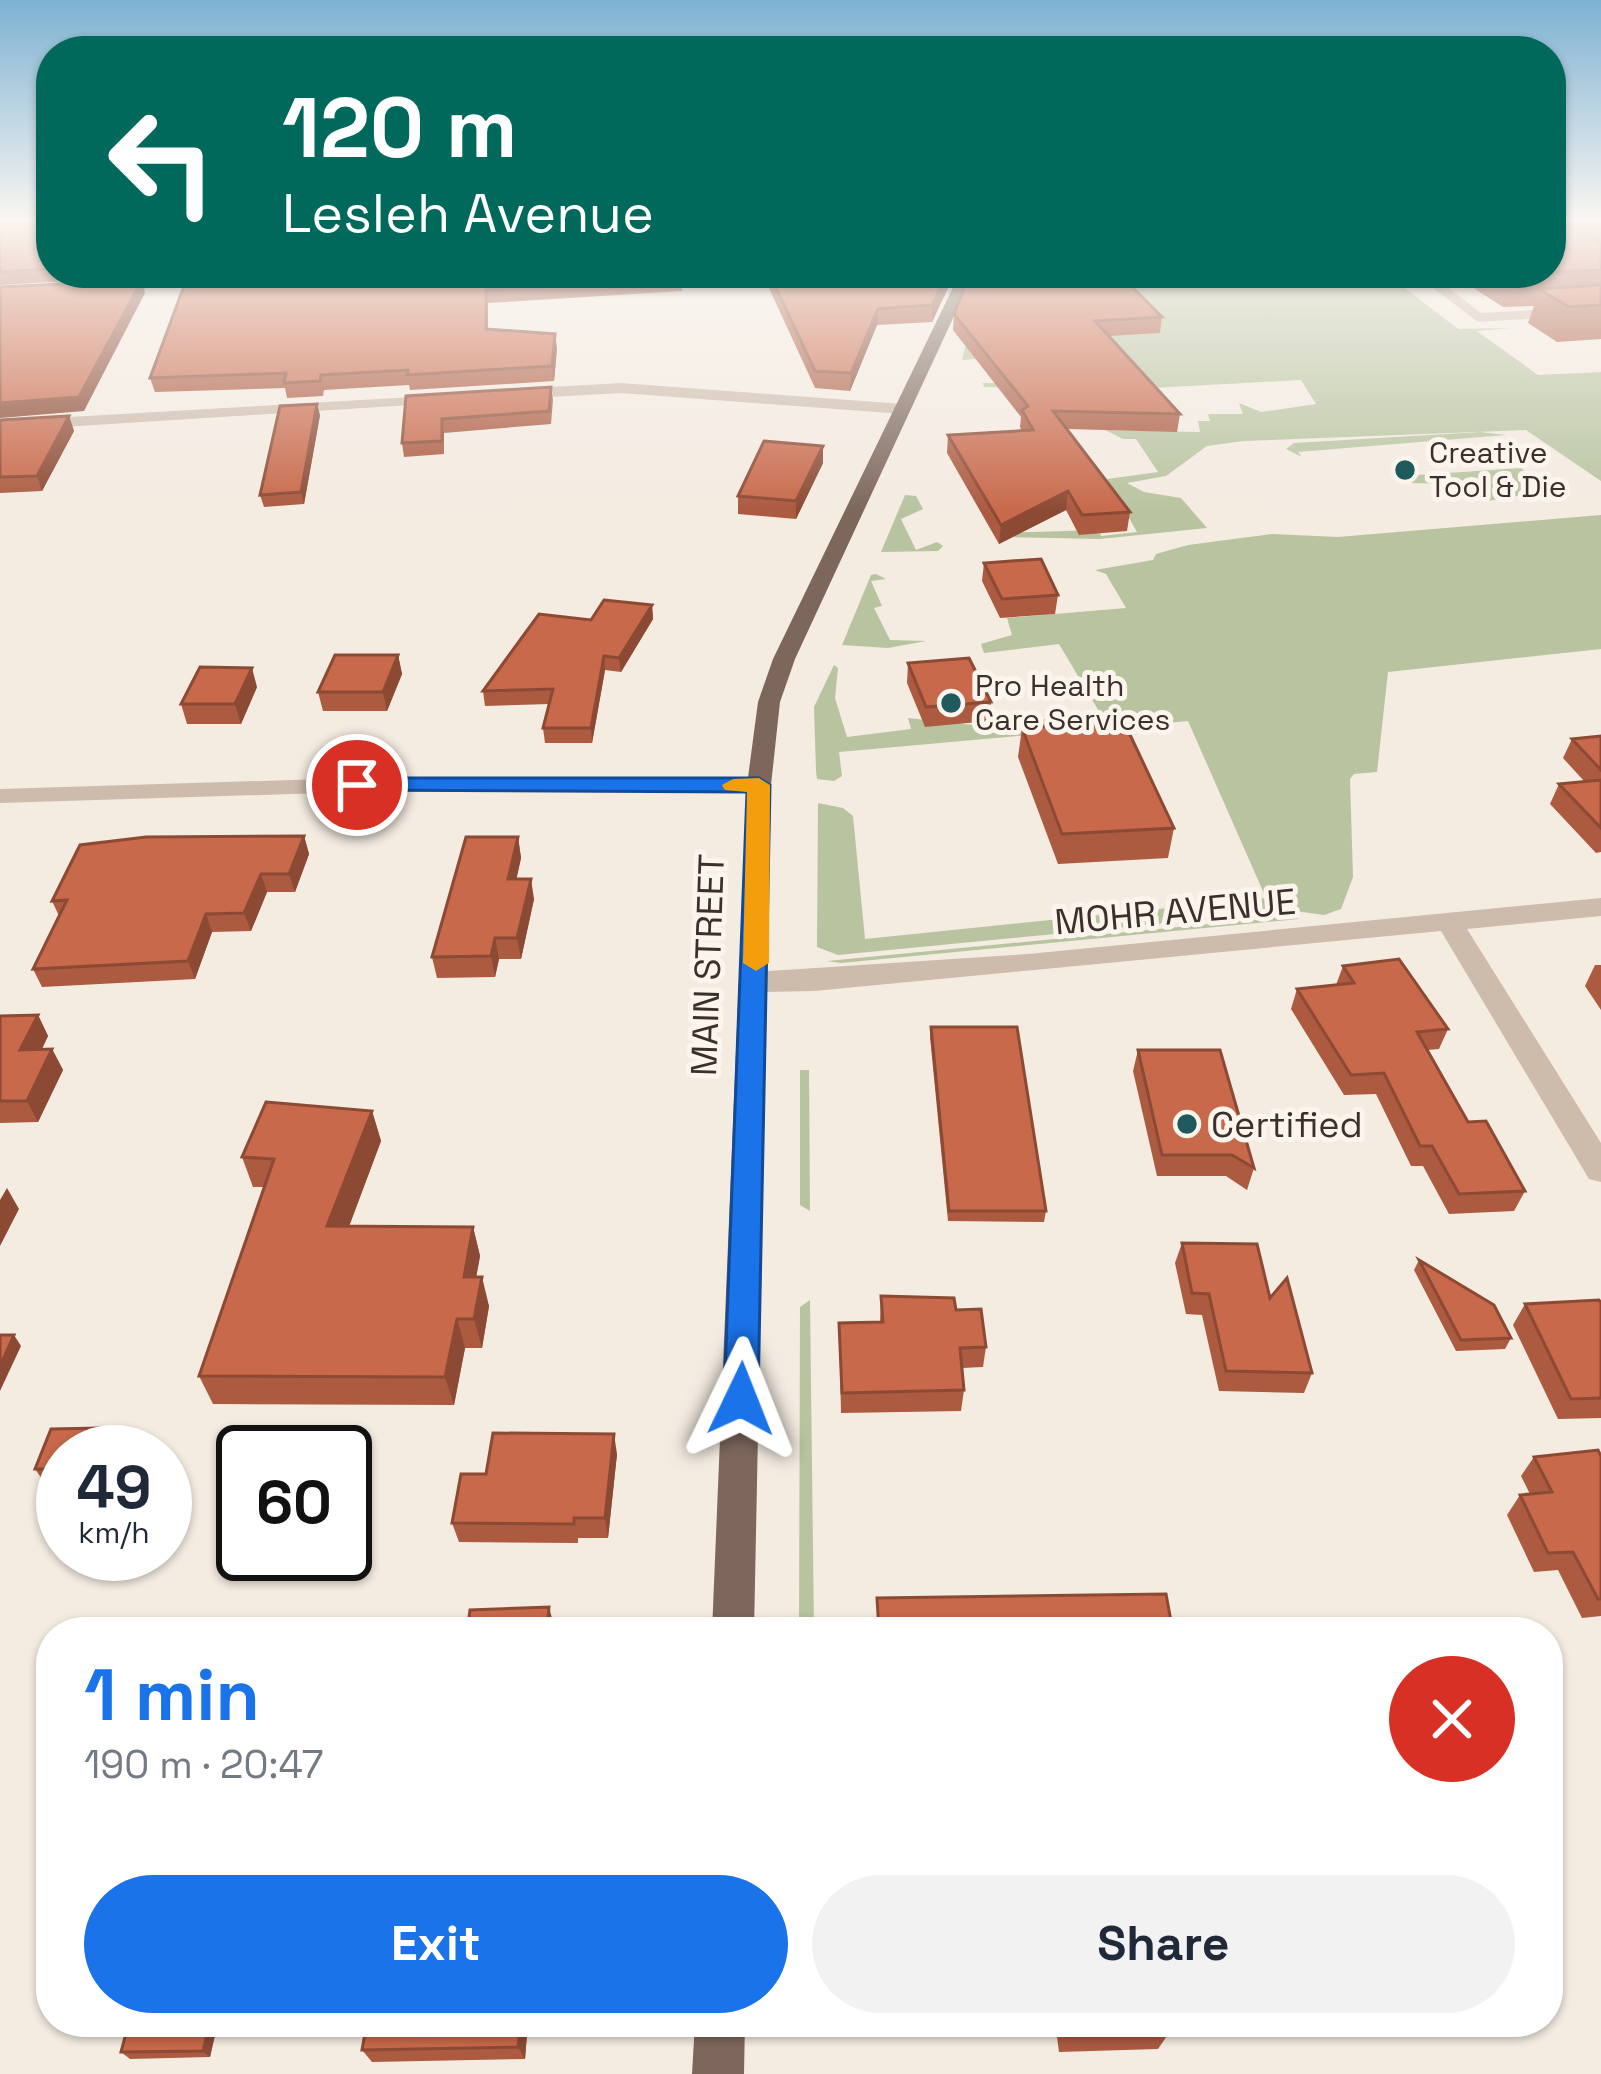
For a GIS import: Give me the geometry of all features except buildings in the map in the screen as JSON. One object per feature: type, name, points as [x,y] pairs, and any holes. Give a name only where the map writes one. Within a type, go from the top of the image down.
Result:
[{"type":"main road","name":"MAIN STREET","points":[[734,1617],[759,785],[770,702],[784,659],[946,319]]},
{"type":"main road","points":[[718,2074],[719,2037]]},
{"type":"street","points":[[493,395],[621,388],[903,410]]},
{"type":"street","points":[[0,426],[453,398]]},
{"type":"street","points":[[1,798],[357,785],[759,785]]},
{"type":"street","name":"MOHR AVENUE","points":[[755,982],[814,981],[1601,908]]},
{"type":"street","points":[[1451,925],[1601,1170]]},
{"type":"green space","points":[[997,319],[1445,319],[1458,329],[1511,328],[1477,331],[1538,375],[1601,372],[1601,481],[1526,430],[1244,441],[1207,446],[1166,476],[1127,483],[1144,492],[1181,498],[1207,528],[1100,539],[1005,537],[1003,533],[1099,530],[1101,536],[1137,532],[1107,479],[1158,472],[1136,439],[1123,439],[1105,430],[1200,432],[1198,421],[1210,421],[1208,414],[1243,414],[1239,403],[1261,412],[1316,404],[1301,380],[1135,389],[984,387],[983,383],[998,383],[989,358],[962,360],[965,348]]},
{"type":"green space","points":[[1480,432],[1506,435],[1298,452],[1302,457],[1286,449],[1294,443]]},
{"type":"green space","points":[[1521,468],[1547,491],[1487,501],[1454,484],[1411,483],[1403,476]]},
{"type":"green space","points":[[905,495],[916,496],[923,509],[901,519],[916,550],[937,542],[943,546],[938,551],[881,552]]},
{"type":"green space","points":[[1601,515],[1601,649],[1388,672],[1377,772],[1354,774],[1350,779],[1353,877],[1341,909],[1324,915],[1295,911],[1298,919],[841,963],[827,961],[1273,918],[1270,913],[838,955],[817,947],[818,803],[843,808],[853,816],[865,939],[1266,898],[1188,721],[839,752],[842,776],[834,781],[817,779],[814,707],[834,665],[838,668],[835,698],[847,737],[911,729],[908,718],[984,726],[1100,713],[1059,644],[984,653],[981,644],[1012,635],[1007,618],[1126,608],[1106,574],[1095,570],[1153,560],[1156,554],[1188,545],[1272,534],[1338,537]]},
{"type":"green space","points":[[871,575],[886,579],[871,581],[882,606],[874,608],[890,640],[926,641],[888,648],[842,645]]},
{"type":"green space","points":[[800,1070],[809,1070],[810,1211],[800,1205]]},
{"type":"green space","points":[[810,1300],[814,1617],[799,1617],[800,1307]]},
{"type":"slow traffic","points":[[733,785],[759,785],[756,963]]},
{"type":"place","name":"Creative Tool & Die","points":[[1405,470]]},
{"type":"place","name":"Pro Health Care Services","points":[[951,703]]},
{"type":"place","name":"Certified","points":[[1187,1124]]},
{"type":"route","points":[[357,785],[759,785],[741,1399]]}]
